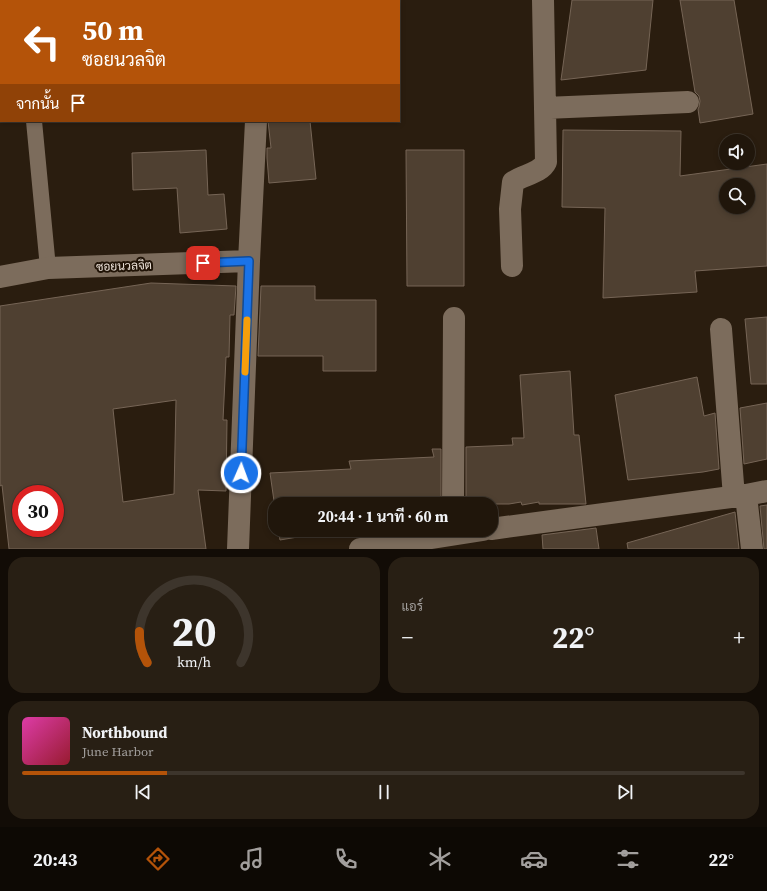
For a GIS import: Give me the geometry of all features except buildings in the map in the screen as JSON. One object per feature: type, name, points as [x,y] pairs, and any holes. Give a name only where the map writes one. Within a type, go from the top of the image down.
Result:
[{"type":"street","points":[[512,266],[510,209],[513,182],[520,177],[540,169],[546,162],[543,0]]},
{"type":"street","points":[[545,108],[688,102]]},
{"type":"street","points":[[238,549],[256,122]]},
{"type":"street","name":"ซอยนวลจิต","points":[[0,277],[48,268],[249,261]]},
{"type":"street","points":[[453,497],[454,318]]},
{"type":"street","points":[[720,329],[740,496],[752,549]]},
{"type":"street","points":[[498,528],[740,496],[767,491]]},
{"type":"street","points":[[372,548],[453,538]]},
{"type":"lane","points":[[34,122],[48,268]]},
{"type":"slow traffic","points":[[245,372],[247,320]]},
{"type":"route","points":[[203,263],[249,261],[241,473]]}]
